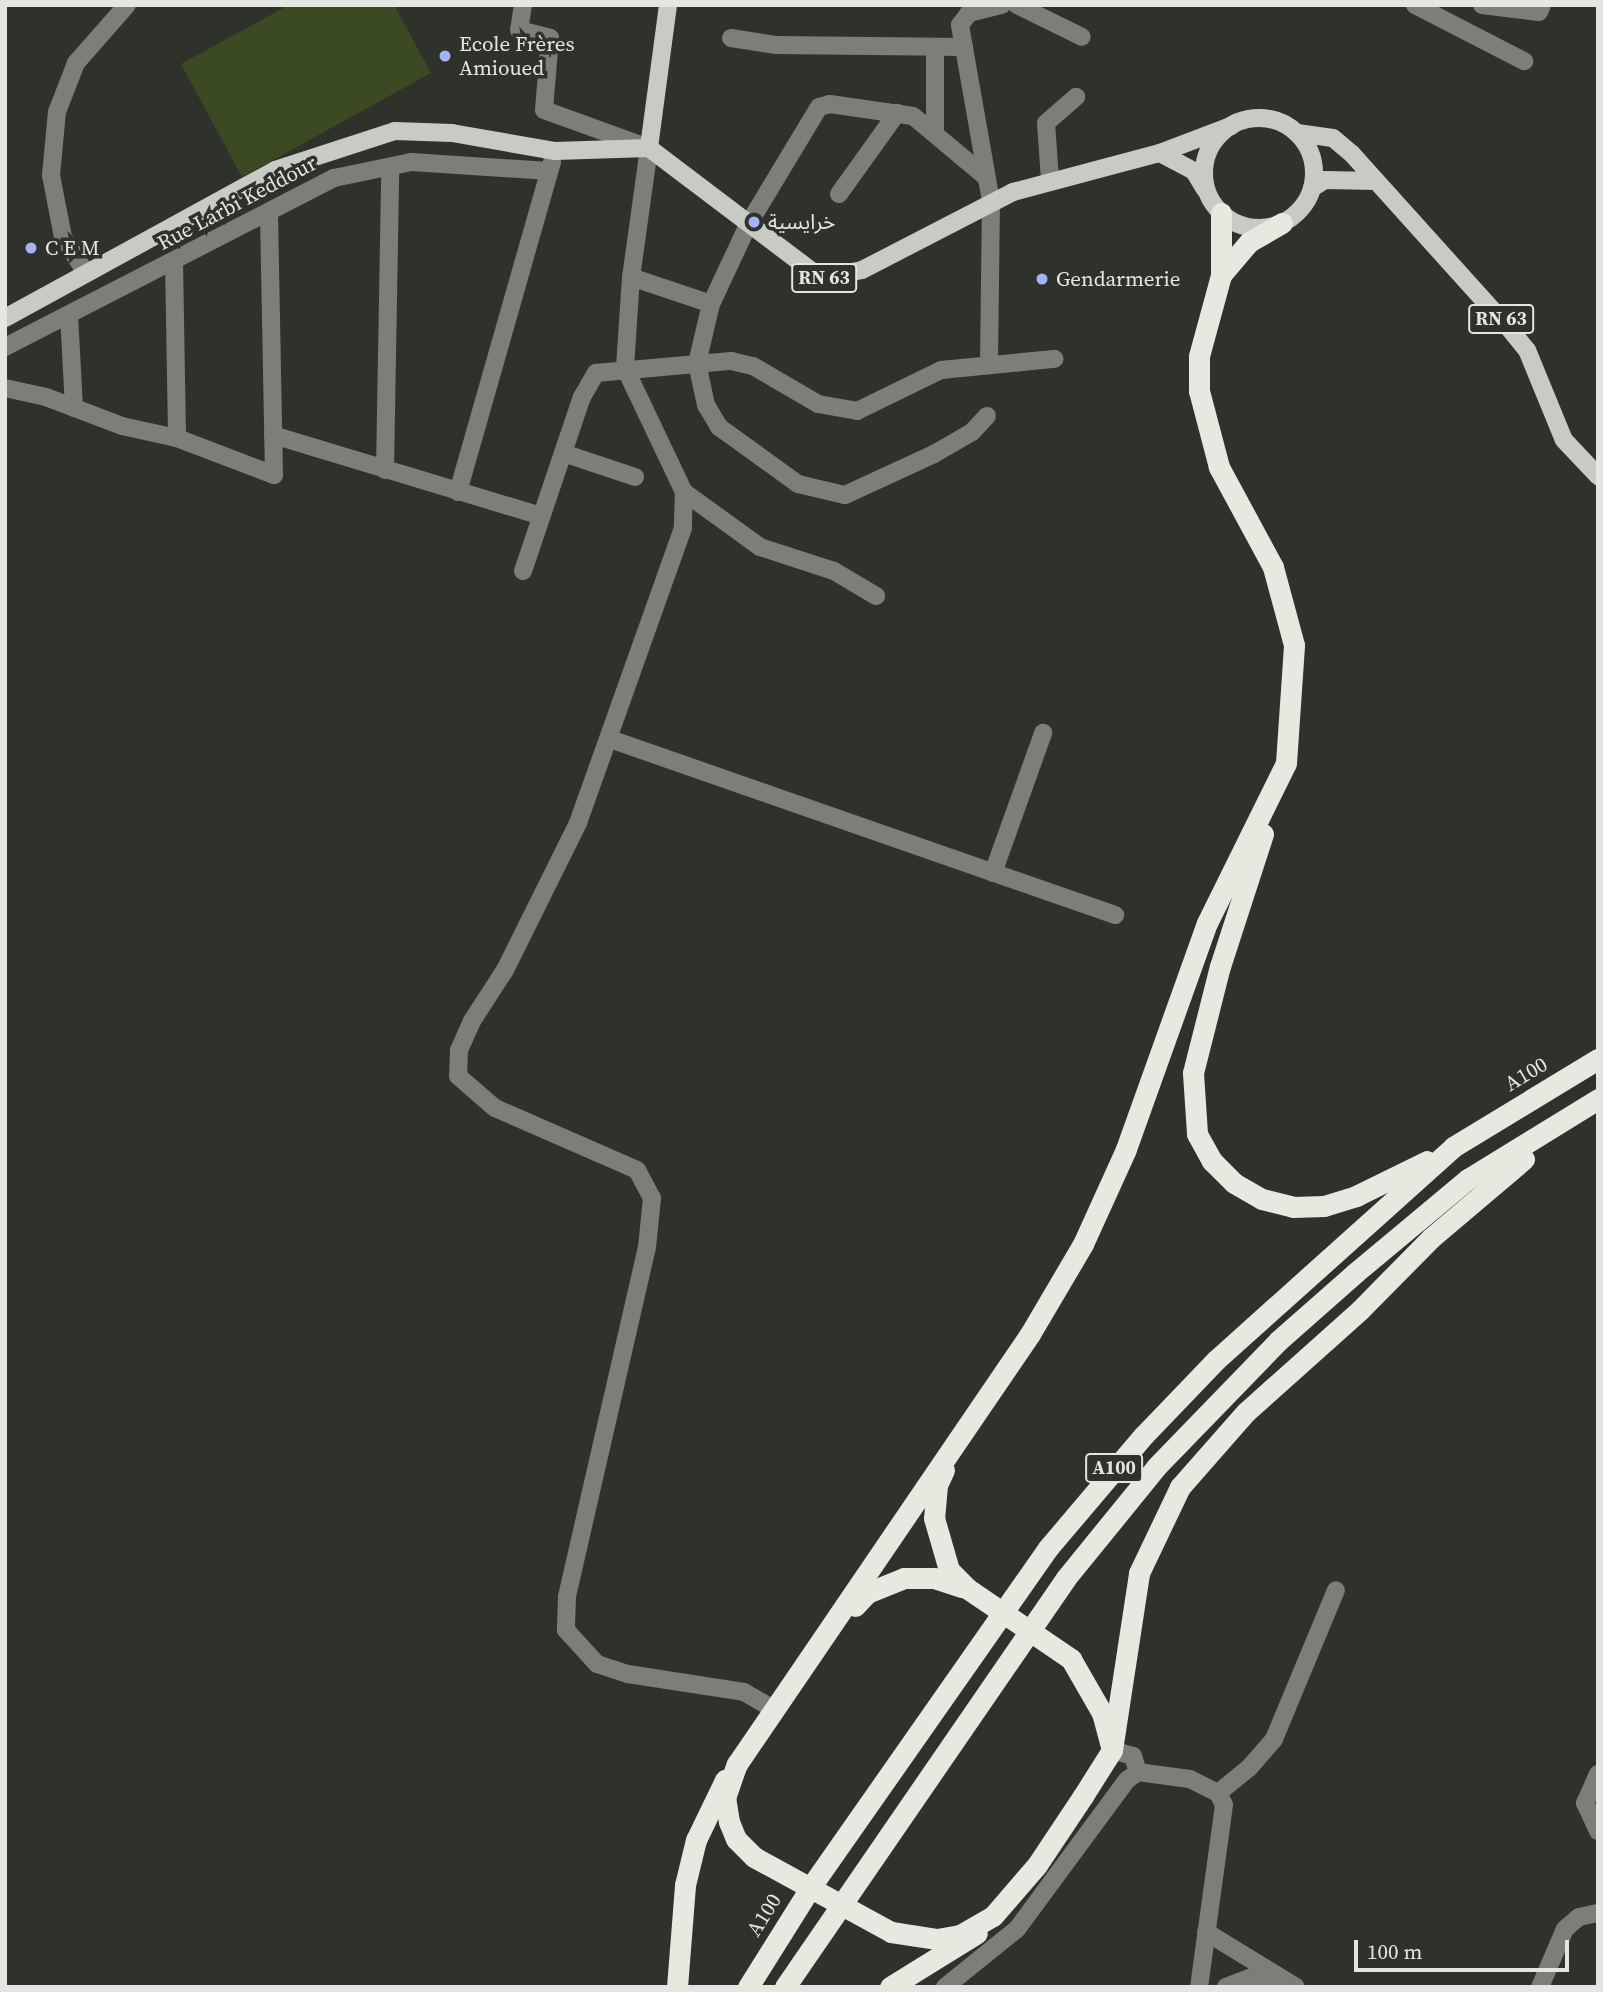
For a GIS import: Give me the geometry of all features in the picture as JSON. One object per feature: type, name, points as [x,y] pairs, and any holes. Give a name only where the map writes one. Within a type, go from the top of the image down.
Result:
[{"type":"highway","points":[[1221,213],[1221,275],[1201,345],[1199,391],[1219,467],[1273,567],[1294,645],[1286,763],[1201,1036],[1191,1098],[1197,1134],[1212,1161],[1234,1183],[1262,1199],[1293,1207],[1324,1206],[1356,1196],[1453,1147]]},
{"type":"highway","points":[[1221,275],[1249,242],[1282,223]]},
{"type":"highway","points":[[677,1987],[685,1885],[696,1840],[715,1796],[822,1643],[981,1400],[1053,1298],[1083,1244],[1126,1149],[1207,923],[1286,763]]},
{"type":"highway","name":"A100","points":[[748,1987],[810,1888],[968,1660],[1085,1500],[1216,1360],[1453,1147],[1598,1059]]},
{"type":"highway","name":"A100","points":[[785,1987],[1066,1578],[1157,1466],[1278,1341],[1355,1273],[1468,1179],[1598,1099]]},
{"type":"highway","points":[[890,1987],[969,1943],[1037,1865],[1112,1750],[1139,1573],[1181,1487],[1246,1412],[1360,1310],[1431,1238],[1503,1175],[1598,1105]]},
{"type":"highway","points":[[981,1400],[937,1485],[935,1507],[949,1570],[968,1589],[1071,1658],[1102,1713],[1112,1750]]},
{"type":"highway","points":[[822,1643],[867,1594],[885,1584],[905,1578],[934,1578],[968,1589]]},
{"type":"highway","points":[[737,1764],[726,1798],[729,1822],[736,1839],[754,1857],[891,1932],[937,1939],[960,1935],[993,1916]]},
{"type":"main road","points":[[5,318],[275,170],[395,131],[452,133],[555,151],[649,148],[668,5]]},
{"type":"main road","points":[[1160,153],[1231,126],[1265,118],[1297,133],[1333,138],[1376,181]]},
{"type":"main road","points":[[1208,194],[1205,163],[1219,135],[1231,126]]},
{"type":"main road","points":[[1297,133],[1312,158],[1312,188]]},
{"type":"main road","name":"RN 63","points":[[649,148],[821,278],[838,277],[862,270],[991,201],[1050,180],[1160,153]]},
{"type":"main road","points":[[1160,153],[1194,171],[1221,213],[1250,228],[1282,223],[1295,215],[1312,188],[1325,180],[1376,181]]},
{"type":"main road","name":"RN 63","points":[[1376,181],[1527,350],[1564,439],[1598,476]]},
{"type":"street","points":[[86,273],[63,237],[51,175],[57,112],[76,63],[127,5]]},
{"type":"street","points":[[523,5],[519,30],[550,38],[544,110],[649,148],[631,277],[625,368],[684,492],[683,528],[675,558],[610,739],[541,901],[459,1050],[458,1076],[495,1108],[637,1171],[652,1198],[647,1247],[566,1597],[566,1630],[597,1664],[628,1674],[744,1692],[774,1709]]},
{"type":"street","points":[[989,363],[991,201],[964,47],[963,18],[1002,5]]},
{"type":"street","points":[[1017,5],[1082,37]]},
{"type":"street","points":[[1415,5],[1524,61]]},
{"type":"street","points":[[1482,5],[1539,12],[1542,5]]},
{"type":"street","points":[[731,38],[776,44],[964,47]]},
{"type":"street","points":[[935,47],[935,132]]},
{"type":"street","points":[[1050,180],[1046,122],[1076,97]]},
{"type":"street","points":[[986,177],[913,116],[830,104],[819,107],[750,223],[711,304],[697,363],[706,405],[719,427],[798,484],[845,495],[934,454],[972,432],[987,416]]},
{"type":"street","points":[[839,194],[897,113]]},
{"type":"street","points":[[458,492],[555,151]]},
{"type":"street","name":"Rue Larbi Keddour","points":[[5,347],[270,215],[334,178],[390,169],[411,162],[475,163],[549,171]]},
{"type":"street","points":[[385,470],[390,169]]},
{"type":"street","points":[[5,388],[74,408],[122,426],[177,438],[274,475],[270,215]]},
{"type":"street","points":[[174,262],[177,438]]},
{"type":"street","points":[[631,277],[711,304]]},
{"type":"street","points":[[69,315],[74,408]]},
{"type":"street","points":[[523,571],[589,382],[596,373],[625,368],[731,360],[753,366],[818,404],[857,411],[941,370],[989,363],[1054,359]]},
{"type":"street","points":[[273,435],[541,516]]},
{"type":"street","points":[[563,453],[635,477]]},
{"type":"street","points":[[684,492],[760,547],[834,571],[876,596]]},
{"type":"street","points":[[993,873],[1043,733]]},
{"type":"street","points":[[610,739],[1115,915]]},
{"type":"street","points":[[1217,1793],[1249,1768],[1274,1739],[1336,1590]]},
{"type":"street","points":[[1112,1750],[1133,1756],[1139,1772]]},
{"type":"street","points":[[945,1987],[1017,1929],[1127,1780],[1139,1772],[1190,1779],[1217,1793],[1224,1805],[1199,1987]]},
{"type":"street","points":[[1598,1774],[1585,1803],[1598,1831]]},
{"type":"street","points":[[1540,1987],[1564,1929],[1579,1917],[1598,1913]]},
{"type":"street","points":[[1206,1932],[1295,1987]]},
{"type":"street","points":[[1226,1987],[1252,1977],[1295,1987]]},
{"type":"green space","points":[[289,5],[394,5],[431,73],[242,177],[181,64]]},
{"type":"place","name":"Ecole Frères Amioued","points":[[445,56]]},
{"type":"place","name":"خرايسية","points":[[754,222]]},
{"type":"place","name":"C E M","points":[[31,248]]},
{"type":"place","name":"Gendarmerie","points":[[1042,279]]}]
